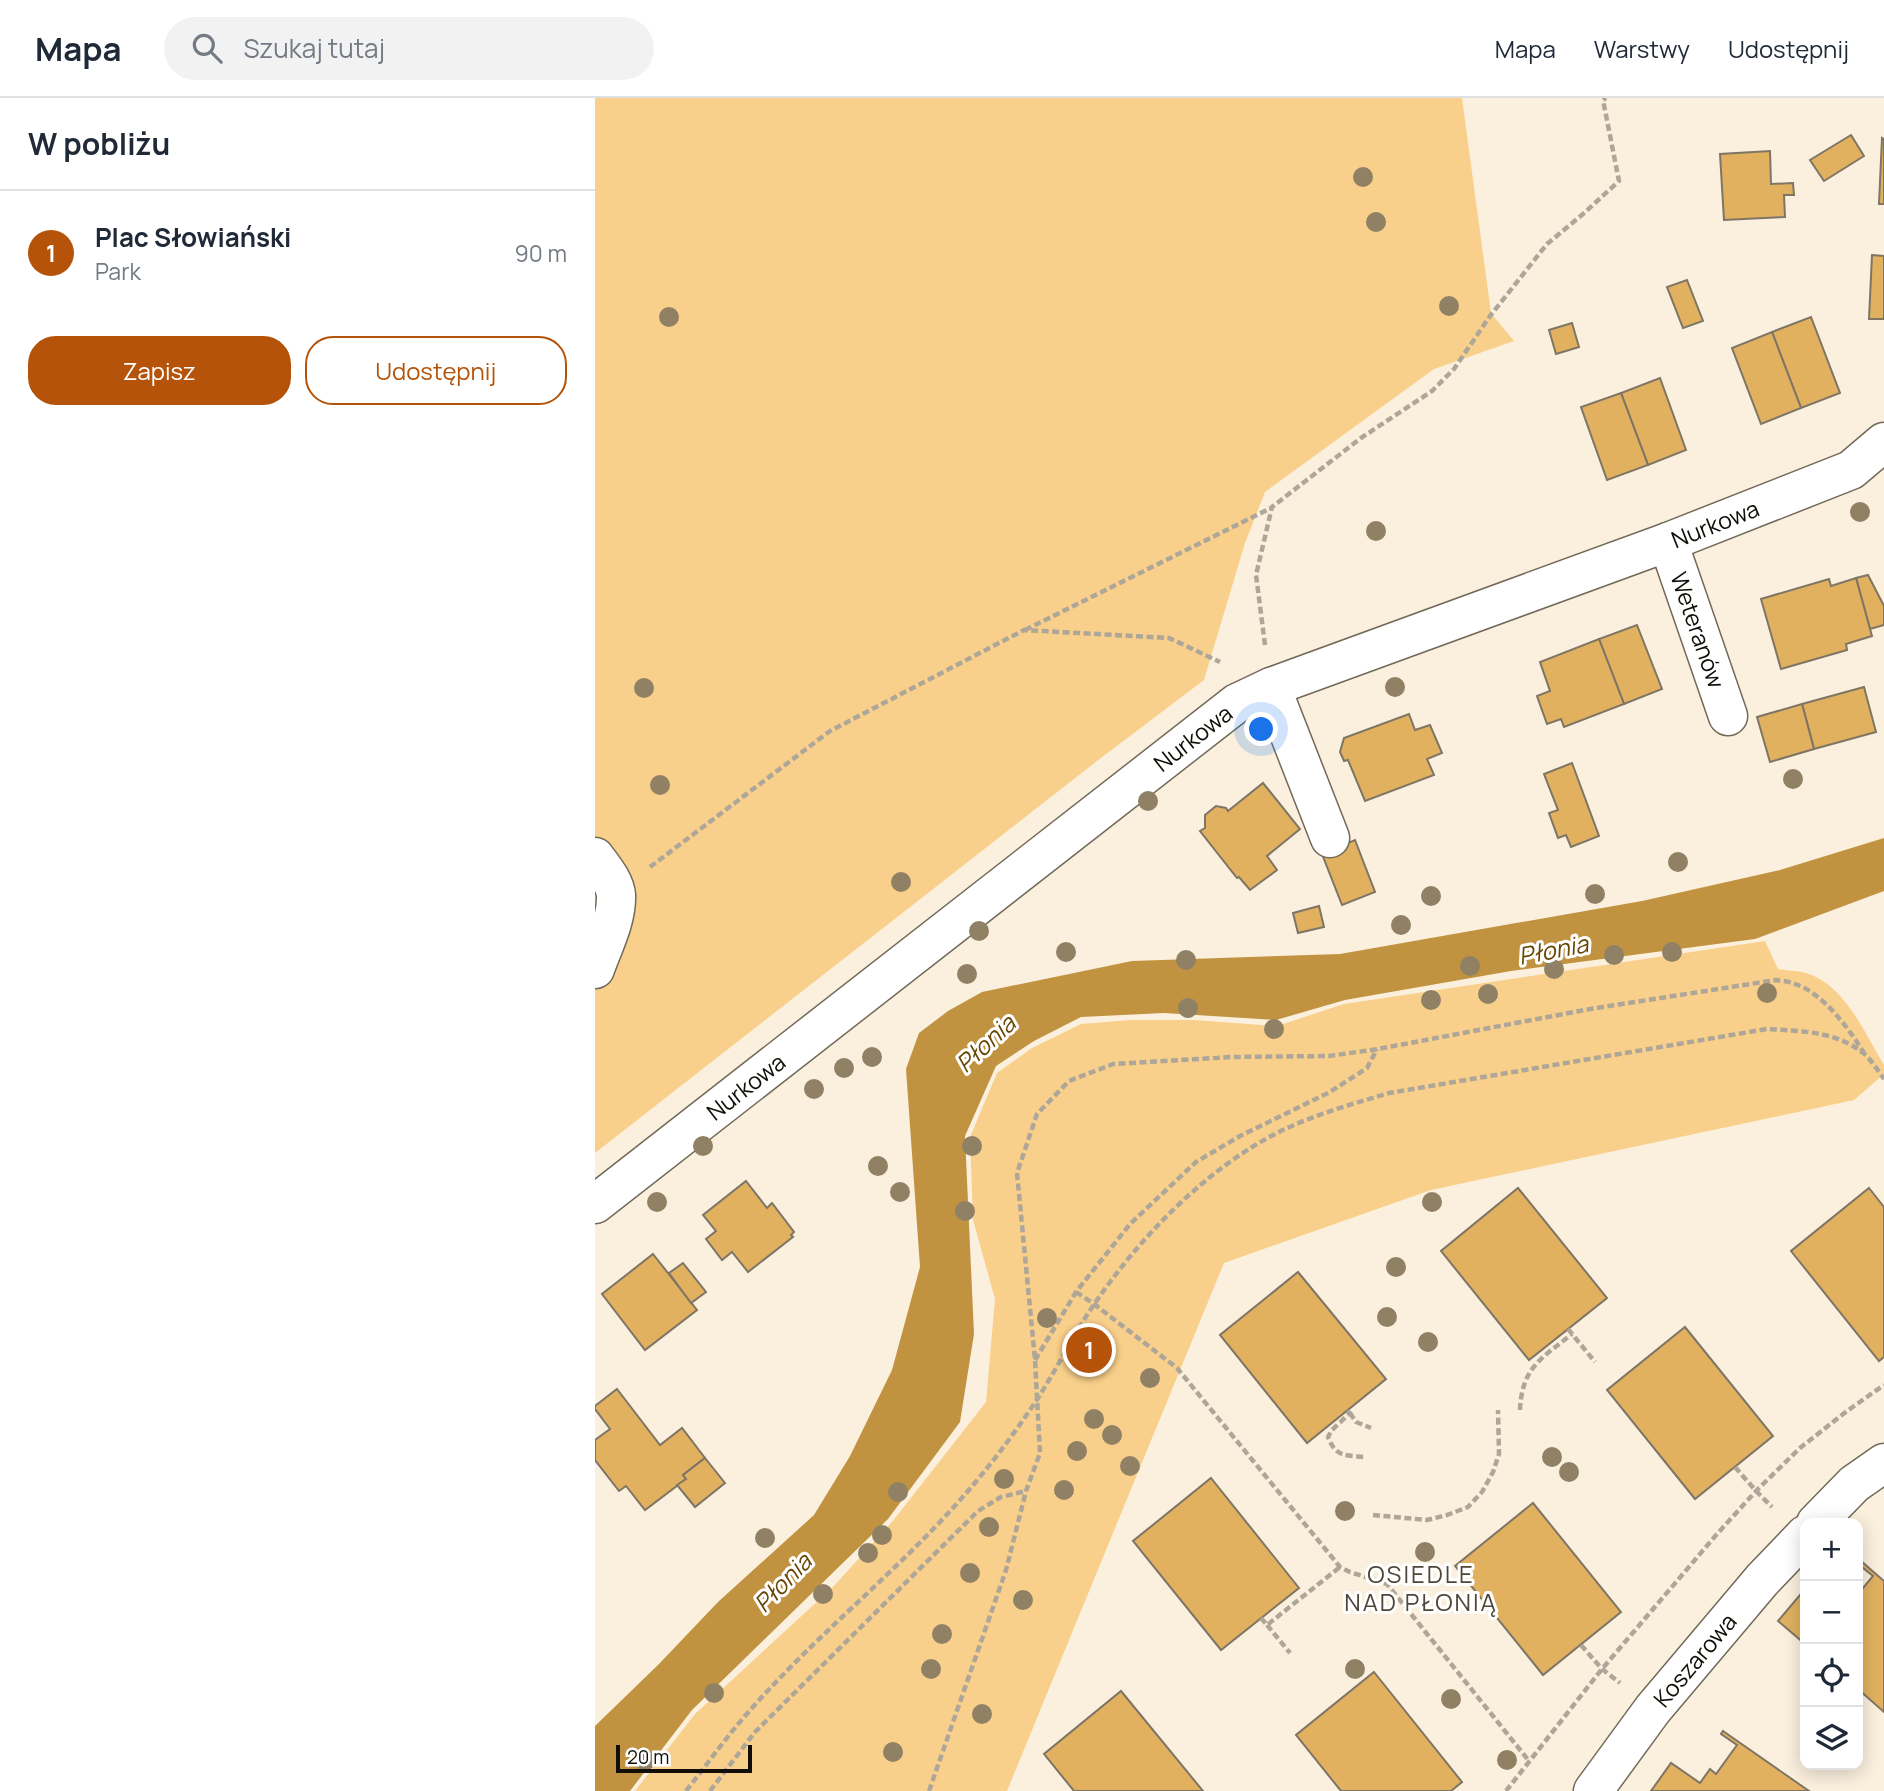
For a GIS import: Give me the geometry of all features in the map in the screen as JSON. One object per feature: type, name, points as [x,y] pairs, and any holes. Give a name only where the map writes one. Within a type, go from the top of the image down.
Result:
[{"type":"street","name":"Nurkowa","points":[[595,1205],[1237,703],[1271,687],[1668,542],[1851,470],[1884,442]]},
{"type":"street","name":"Weteranów","points":[[1668,542],[1728,716]]},
{"type":"street","points":[[1271,687],[1331,838]]},
{"type":"street","points":[[595,858],[607,872],[616,893],[614,916],[595,969]]},
{"type":"street","name":"Koszarowa","points":[[1821,1518],[1854,1484],[1884,1463]]},
{"type":"street","name":"Koszarowa","points":[[1593,1791],[1653,1709],[1762,1580],[1800,1540]]},
{"type":"path","points":[[616,893],[830,731],[1024,630],[1272,507],[1360,438],[1432,390],[1454,369],[1490,316],[1546,244],[1619,181],[1603,100],[1606,98]]},
{"type":"path","points":[[1271,687],[1256,575],[1272,507]]},
{"type":"path","points":[[1024,630],[1168,638],[1271,687]]},
{"type":"path","points":[[929,1791],[1006,1570],[1040,1452],[1035,1360],[1017,1173],[1037,1114],[1069,1082],[1112,1064],[1232,1057],[1329,1056],[1590,1009],[1776,980],[1794,983],[1808,990],[1831,1009],[1884,1079]]},
{"type":"path","points":[[686,1791],[745,1716],[968,1491],[1038,1398],[1094,1304],[1148,1236],[1207,1180],[1247,1150],[1269,1137],[1327,1113],[1389,1093],[1767,1029],[1808,1031],[1835,1038],[1864,1054]]},
{"type":"path","points":[[1035,1360],[1076,1292],[1130,1224],[1196,1161],[1330,1092],[1367,1068],[1378,1049]]},
{"type":"path","points":[[1076,1292],[1177,1368],[1340,1567],[1387,1584],[1529,1761]]},
{"type":"path","points":[[1568,1329],[1595,1362]]},
{"type":"path","points":[[1520,1410],[1521,1391],[1535,1364],[1572,1334]]},
{"type":"path","points":[[1506,1791],[1602,1669],[1756,1492],[1800,1448],[1884,1385]]},
{"type":"path","points":[[1373,1515],[1427,1520],[1468,1507],[1482,1492],[1499,1454],[1499,1410]]},
{"type":"path","points":[[1364,1457],[1339,1454],[1332,1448],[1328,1437],[1348,1412],[1356,1422],[1371,1429]]},
{"type":"path","points":[[1735,1467],[1756,1492],[1800,1526]]},
{"type":"path","points":[[710,1791],[755,1732],[978,1511],[1001,1497],[1027,1491]]},
{"type":"path","points":[[1267,1625],[1340,1567]]},
{"type":"path","points":[[1261,1618],[1290,1653]]},
{"type":"path","points":[[1581,1645],[1602,1669],[1653,1709]]},
{"type":"shaded area","points":[[595,98],[1462,98],[1491,313],[1514,341],[1434,369],[1265,492],[1245,543],[1204,680],[595,1153]]},
{"type":"shaded area","points":[[1765,941],[1778,969],[1803,972],[1820,979],[1843,999],[1884,1065],[1884,1074],[1854,1100],[1431,1190],[1224,1263],[1007,1791],[635,1791],[695,1714],[833,1587],[892,1522],[986,1402],[995,1299],[973,1220],[970,1137],[997,1073],[1032,1048],[1081,1024],[1130,1020],[1194,1020],[1277,1026],[1344,1004]]},
{"type":"water","name":"Płonia","points":[[1884,838],[1884,891],[1755,939],[1511,971],[1345,1000],[1276,1020],[1164,1013],[1081,1017],[1034,1041],[996,1066],[965,1136],[974,1334],[960,1422],[888,1519],[692,1710],[630,1791],[595,1791],[595,1726],[718,1602],[814,1515],[850,1456],[892,1370],[920,1267],[906,1069],[919,1033],[948,1011],[982,992],[1132,961],[1340,954],[1642,901],[1780,870]]},
{"type":"building","points":[[1851,135],[1864,156],[1824,181],[1810,160]]},
{"type":"building","points":[[1882,138],[1884,204],[1879,204]]},
{"type":"building","points":[[1770,151],[1771,184],[1793,183],[1794,195],[1784,195],[1785,217],[1724,220],[1720,154]]},
{"type":"building","points":[[1872,255],[1884,256],[1884,319],[1869,319]]},
{"type":"building","points":[[1687,280],[1703,321],[1683,328],[1667,287]]},
{"type":"building","points":[[1811,317],[1840,393],[1801,408],[1772,332]]},
{"type":"building","points":[[1572,323],[1579,347],[1556,354],[1549,330]]},
{"type":"building","points":[[1772,332],[1801,408],[1761,424],[1732,348]]},
{"type":"building","points":[[1660,378],[1686,450],[1648,465],[1621,393]]},
{"type":"building","points":[[1621,393],[1648,465],[1607,480],[1581,407]]},
{"type":"building","points":[[1868,575],[1884,606],[1884,625],[1870,629],[1856,578]]},
{"type":"building","points":[[1856,578],[1872,636],[1846,644],[1847,650],[1781,669],[1761,599],[1829,579],[1831,586]]},
{"type":"building","points":[[1637,625],[1662,689],[1624,704],[1599,639]]},
{"type":"building","points":[[1599,639],[1624,704],[1564,727],[1561,719],[1547,724],[1537,696],[1550,691],[1540,662]]},
{"type":"building","points":[[1864,687],[1876,732],[1814,749],[1802,704]]},
{"type":"building","points":[[1802,704],[1814,749],[1770,762],[1757,717]]},
{"type":"building","points":[[1409,714],[1415,730],[1430,725],[1442,753],[1427,759],[1434,775],[1365,801],[1348,760],[1344,761],[1340,752],[1344,738]]},
{"type":"building","points":[[1572,763],[1599,836],[1571,847],[1566,835],[1558,838],[1549,813],[1558,810],[1544,774]]},
{"type":"building","points":[[1263,783],[1300,829],[1267,856],[1277,870],[1250,890],[1237,878],[1200,831],[1205,828],[1205,815],[1216,806],[1228,811]]},
{"type":"building","points":[[1355,840],[1375,892],[1342,905],[1322,854]]},
{"type":"building","points":[[1319,906],[1324,927],[1298,933],[1293,913]]},
{"type":"building","points":[[746,1181],[767,1208],[772,1203],[794,1232],[791,1235],[793,1237],[748,1272],[732,1252],[722,1260],[706,1239],[716,1231],[703,1215]]},
{"type":"building","points":[[1518,1188],[1607,1298],[1529,1360],[1441,1251]]},
{"type":"building","points":[[1869,1188],[1884,1207],[1884,1357],[1879,1361],[1791,1251]]},
{"type":"building","points":[[653,1254],[697,1310],[645,1350],[602,1294]]},
{"type":"building","points":[[683,1263],[706,1292],[691,1303],[669,1273]]},
{"type":"building","points":[[1298,1272],[1386,1379],[1307,1443],[1220,1335]]},
{"type":"building","points":[[1685,1327],[1773,1436],[1695,1499],[1607,1390]]},
{"type":"building","points":[[617,1389],[660,1445],[682,1428],[705,1458],[683,1475],[686,1479],[645,1510],[626,1486],[619,1491],[595,1460],[595,1440],[610,1429],[595,1406]]},
{"type":"building","points":[[705,1458],[725,1483],[695,1507],[677,1485],[686,1479],[683,1475]]},
{"type":"building","points":[[1211,1478],[1299,1588],[1221,1650],[1133,1541]]},
{"type":"building","points":[[1533,1503],[1621,1612],[1543,1675],[1455,1566]]},
{"type":"building","points":[[1863,1563],[1884,1581],[1884,1712],[1863,1693],[1863,1588],[1873,1576],[1863,1568]]},
{"type":"building","points":[[1800,1595],[1800,1640],[1778,1621]]},
{"type":"building","points":[[1374,1672],[1462,1782],[1451,1791],[1341,1791],[1296,1735]]},
{"type":"building","points":[[1121,1691],[1203,1791],[1074,1791],[1044,1754]]},
{"type":"building","points":[[1723,1731],[1809,1791],[1651,1791],[1671,1763],[1700,1783],[1710,1769],[1716,1774],[1737,1745],[1721,1734]]},
{"type":"place","name":"Plac Słowiański","points":[[1089,1350]]},
{"type":"district","name":"OSIEDLE NAD PŁONIĄ","points":[[1421,1587]]}]
